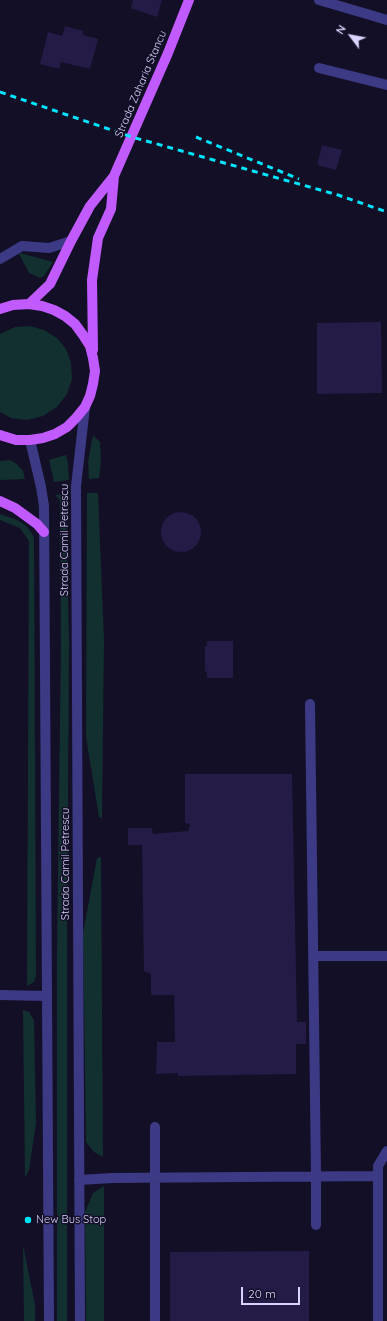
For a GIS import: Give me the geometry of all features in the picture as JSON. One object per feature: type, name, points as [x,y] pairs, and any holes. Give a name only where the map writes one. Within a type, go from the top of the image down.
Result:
[{"type":"main road","name":"Strada Zaharia Stancu","points":[[29,304],[50,284],[90,206],[114,176],[165,61],[189,0]]},
{"type":"main road","name":"Strada Zaharia Stancu","points":[[1,437],[16,440],[30,440],[55,434],[76,418],[84,408],[90,396],[94,371],[92,280],[98,238],[110,209],[114,176]]},
{"type":"main road","points":[[0,309],[13,305],[29,304],[54,310],[70,320],[83,335],[90,346],[93,358]]},
{"type":"main road","points":[[0,501],[15,508],[37,524],[44,532]]},
{"type":"street","points":[[318,0],[387,20]]},
{"type":"street","points":[[319,68],[387,85]]},
{"type":"street","points":[[0,259],[22,246],[49,248],[71,241]]},
{"type":"street","name":"Strada Camil Petrescu","points":[[80,1321],[76,486],[84,408]]},
{"type":"street","name":"Strada Camil Petrescu","points":[[30,440],[44,506],[49,1321]]},
{"type":"street","points":[[310,704],[316,1225]]},
{"type":"street","points":[[313,956],[387,956]]},
{"type":"street","points":[[0,995],[47,996]]},
{"type":"street","points":[[155,1127],[155,1321]]},
{"type":"street","points":[[378,1321],[378,1166],[387,1151]]},
{"type":"street","points":[[79,1180],[155,1177],[378,1176]]},
{"type":"green space","points":[[20,253],[53,262],[44,276],[40,278],[29,273],[19,254]]},
{"type":"green space","points":[[30,326],[44,330],[57,338],[66,349],[71,363],[72,379],[67,394],[57,407],[43,416],[27,420],[11,418],[0,412],[0,334],[15,327]]},
{"type":"green space","points":[[93,435],[100,442],[101,463],[99,478],[89,479],[88,462]]},
{"type":"green space","points":[[66,455],[69,480],[54,482],[49,460]]},
{"type":"green space","points":[[10,460],[17,464],[23,471],[25,479],[0,481],[0,461]]},
{"type":"green space","points":[[87,493],[98,493],[104,639],[102,818],[99,817],[86,737]]},
{"type":"green space","points":[[69,494],[66,498],[69,643],[67,1321],[57,1321],[57,951],[61,642],[60,500],[55,495]]},
{"type":"green space","points":[[0,514],[17,520],[25,525],[34,538],[36,976],[34,982],[27,986],[29,541],[20,528],[0,520]]},
{"type":"green space","points":[[101,857],[103,1157],[94,1152],[86,1142],[83,933],[97,858]]},
{"type":"green space","points":[[23,1010],[29,1012],[34,1020],[36,1123],[29,1170],[25,1178]]},
{"type":"green space","points":[[104,1186],[104,1321],[86,1321],[85,1212],[93,1193]]},
{"type":"green space","points":[[23,1245],[35,1305],[35,1321],[24,1321]]},
{"type":"building","points":[[133,0],[162,0],[157,17],[131,8]]},
{"type":"building","points":[[65,26],[83,31],[83,35],[98,39],[90,69],[61,62],[59,69],[40,64],[48,32],[62,36]]},
{"type":"building","points":[[322,145],[342,150],[336,170],[317,165]]},
{"type":"building","points":[[381,322],[382,393],[317,394],[317,323]]},
{"type":"building","points":[[181,512],[189,514],[195,518],[199,524],[201,532],[199,540],[195,546],[189,550],[181,552],[173,550],[167,546],[163,540],[161,532],[163,524],[167,518],[173,514]]},
{"type":"building","points":[[207,641],[233,641],[233,678],[207,678],[207,671],[205,672],[205,646],[207,646]]},
{"type":"building","points":[[185,774],[292,774],[297,1022],[306,1022],[306,1044],[296,1044],[296,1074],[178,1076],[178,1073],[156,1074],[157,1042],[175,1042],[174,995],[151,995],[151,974],[144,971],[142,845],[128,845],[128,828],[152,828],[153,834],[188,831],[190,824],[185,823]]},
{"type":"building","points":[[309,1251],[309,1321],[170,1321],[170,1252]]},
{"type":"railway","points":[[0,92],[132,137],[338,195],[387,212]]},
{"type":"railway","points":[[196,137],[299,179]]},
{"type":"place","name":"New Bus Stop","points":[[28,1220]]}]
